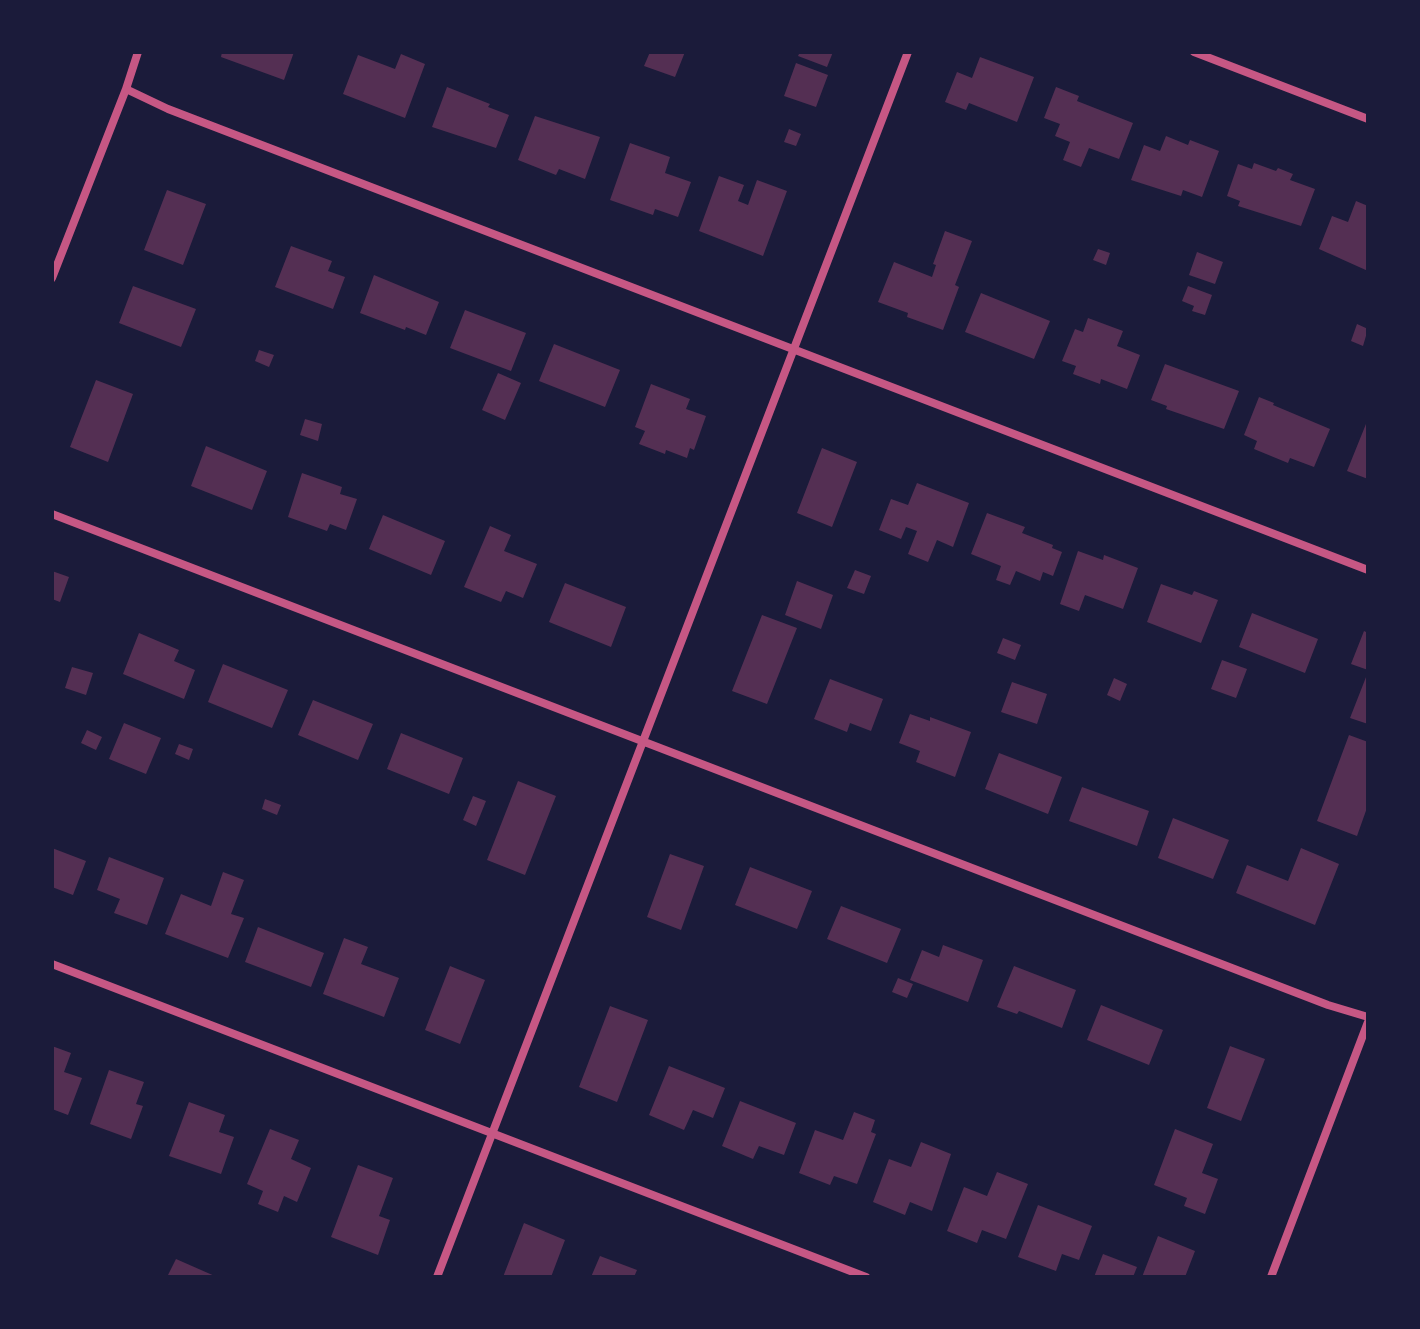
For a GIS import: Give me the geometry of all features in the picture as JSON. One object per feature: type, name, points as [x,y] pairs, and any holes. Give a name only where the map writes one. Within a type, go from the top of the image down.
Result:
[{"type":"street","points":[[52,278],[138,52]]},
{"type":"street","points":[[437,1277],[908,52]]},
{"type":"street","points":[[1194,52],[1368,119]]},
{"type":"street","points":[[126,89],[168,109],[1368,570]]},
{"type":"street","points":[[52,514],[1368,1020],[1271,1277]]},
{"type":"street","points":[[52,964],[866,1277]]},
{"type":"building","points":[[222,52],[294,52],[284,80],[221,57]]},
{"type":"building","points":[[650,52],[685,52],[675,77],[644,66]]},
{"type":"building","points":[[800,52],[833,52],[827,67],[798,56]]},
{"type":"building","points":[[401,54],[425,64],[405,118],[343,94],[358,55],[395,69]]},
{"type":"building","points":[[980,57],[1034,77],[1017,122],[969,103],[966,110],[945,102],[957,72],[972,78]]},
{"type":"building","points":[[796,63],[828,75],[816,107],[784,96]]},
{"type":"building","points":[[447,87],[509,115],[496,148],[432,127]]},
{"type":"building","points":[[1056,87],[1079,96],[1077,101],[1133,123],[1119,159],[1089,148],[1081,167],[1063,160],[1070,142],[1055,136],[1060,124],[1044,118]]},
{"type":"building","points":[[535,116],[600,137],[585,179],[559,169],[556,175],[518,160]]},
{"type":"building","points":[[789,129],[801,134],[796,146],[784,142]]},
{"type":"building","points":[[1166,136],[1188,145],[1190,140],[1219,151],[1202,197],[1183,190],[1181,196],[1131,180],[1144,145],[1160,151]]},
{"type":"building","points":[[630,143],[670,157],[665,173],[691,182],[678,217],[655,209],[653,215],[610,200]]},
{"type":"building","points":[[1254,163],[1293,174],[1290,180],[1315,189],[1301,226],[1238,206],[1240,201],[1227,196],[1238,164],[1252,169]]},
{"type":"building","points":[[719,176],[744,185],[738,201],[748,205],[757,180],[787,191],[763,256],[699,231]]},
{"type":"building","points":[[167,190],[206,204],[183,265],[144,250]]},
{"type":"building","points":[[1356,201],[1368,206],[1368,271],[1319,249],[1332,216],[1348,222]]},
{"type":"building","points":[[945,231],[972,241],[955,285],[959,287],[943,330],[878,302],[894,262],[932,277],[936,265],[933,264]]},
{"type":"building","points":[[291,246],[332,261],[328,271],[345,277],[333,309],[275,287]]},
{"type":"building","points":[[1098,249],[1110,253],[1106,265],[1093,260]]},
{"type":"building","points":[[1197,252],[1223,262],[1215,284],[1189,275]]},
{"type":"building","points":[[374,275],[439,302],[426,335],[360,313]]},
{"type":"building","points":[[133,286],[196,309],[181,347],[119,323]]},
{"type":"building","points":[[1188,286],[1212,295],[1205,315],[1192,311],[1194,306],[1182,301]]},
{"type":"building","points":[[981,293],[1050,321],[1034,359],[965,332]]},
{"type":"building","points":[[465,310],[526,333],[511,371],[450,348]]},
{"type":"building","points":[[1088,318],[1123,331],[1117,346],[1140,355],[1127,389],[1101,379],[1100,384],[1073,374],[1076,366],[1062,361],[1075,329],[1083,332]]},
{"type":"building","points":[[1357,324],[1368,329],[1363,346],[1351,341]]},
{"type":"building","points":[[554,344],[620,370],[605,407],[539,381]]},
{"type":"building","points":[[259,350],[274,355],[269,367],[255,361]]},
{"type":"building","points":[[1165,364],[1239,391],[1224,429],[1166,409],[1167,406],[1151,400]]},
{"type":"building","points":[[498,373],[521,383],[505,420],[482,410]]},
{"type":"building","points":[[96,380],[133,394],[108,462],[70,447]]},
{"type":"building","points":[[651,384],[690,399],[686,409],[706,416],[694,450],[690,448],[687,458],[639,444],[645,431],[635,427]]},
{"type":"building","points":[[1259,397],[1330,429],[1314,467],[1290,458],[1288,463],[1254,449],[1257,441],[1244,435]]},
{"type":"building","points":[[305,419],[322,424],[318,441],[300,435]]},
{"type":"building","points":[[1368,419],[1368,479],[1347,471]]},
{"type":"building","points":[[206,446],[267,471],[252,510],[191,486]]},
{"type":"building","points":[[822,448],[857,462],[832,527],[797,513]]},
{"type":"building","points":[[302,473],[342,487],[340,494],[357,499],[346,530],[330,524],[327,531],[288,517]]},
{"type":"building","points":[[917,483],[969,503],[953,547],[937,540],[928,562],[908,554],[917,531],[906,527],[901,539],[879,530],[891,499],[908,505]]},
{"type":"building","points":[[987,513],[1025,527],[1022,533],[1053,545],[1052,548],[1062,552],[1053,576],[1043,572],[1040,581],[1016,571],[1010,585],[996,580],[1001,566],[971,554]]},
{"type":"building","points":[[383,515],[445,541],[431,575],[369,549]]},
{"type":"building","points":[[490,526],[511,535],[504,551],[537,564],[523,598],[506,591],[501,602],[464,587]]},
{"type":"building","points":[[1078,551],[1103,560],[1104,555],[1138,568],[1123,609],[1085,595],[1079,611],[1060,604]]},
{"type":"building","points":[[855,570],[871,576],[864,594],[847,588]]},
{"type":"building","points":[[52,571],[69,577],[60,602],[52,599]]},
{"type":"building","points":[[797,581],[833,595],[821,629],[785,615]]},
{"type":"building","points":[[565,583],[626,607],[611,647],[549,622]]},
{"type":"building","points":[[1161,584],[1218,600],[1201,643],[1147,622]]},
{"type":"building","points":[[1252,613],[1318,639],[1305,673],[1239,647]]},
{"type":"building","points":[[762,615],[797,628],[767,704],[732,691]]},
{"type":"building","points":[[1364,631],[1368,633],[1368,670],[1351,664]]},
{"type":"building","points":[[139,633],[179,650],[174,661],[195,670],[184,699],[123,674]]},
{"type":"building","points":[[1003,638],[1021,645],[1015,660],[997,653]]},
{"type":"building","points":[[1222,660],[1247,669],[1236,698],[1211,689]]},
{"type":"building","points":[[223,664],[288,690],[272,728],[208,702]]},
{"type":"building","points":[[72,667],[93,673],[86,695],[65,688]]},
{"type":"building","points":[[1368,672],[1368,724],[1350,718]]},
{"type":"building","points":[[1114,678],[1127,684],[1120,701],[1107,695]]},
{"type":"building","points":[[830,679],[883,699],[871,731],[850,723],[847,732],[814,719]]},
{"type":"building","points":[[1012,682],[1047,694],[1037,724],[1001,712]]},
{"type":"building","points":[[313,700],[373,724],[358,760],[298,735]]},
{"type":"building","points":[[910,714],[930,721],[930,717],[971,732],[955,777],[916,762],[920,751],[899,743]]},
{"type":"building","points":[[124,723],[161,738],[146,774],[109,759]]},
{"type":"building","points":[[87,730],[102,737],[96,750],[81,743]]},
{"type":"building","points":[[401,733],[463,758],[449,794],[387,769]]},
{"type":"building","points":[[1349,735],[1368,742],[1368,805],[1357,836],[1317,821]]},
{"type":"building","points":[[179,744],[193,749],[189,760],[175,754]]},
{"type":"building","points":[[999,753],[1062,777],[1048,814],[985,789]]},
{"type":"building","points":[[518,781],[556,796],[525,875],[487,860]]},
{"type":"building","points":[[1082,787],[1149,811],[1137,846],[1069,821]]},
{"type":"building","points":[[473,796],[486,801],[476,826],[463,820]]},
{"type":"building","points":[[265,799],[281,805],[277,815],[262,809]]},
{"type":"building","points":[[1173,818],[1229,840],[1213,879],[1158,858]]},
{"type":"building","points":[[52,848],[86,861],[73,895],[52,887]]},
{"type":"building","points":[[1301,848],[1339,864],[1315,925],[1236,893],[1247,865],[1288,881]]},
{"type":"building","points":[[670,854],[704,866],[681,930],[647,917]]},
{"type":"building","points":[[109,857],[164,878],[147,925],[114,913],[120,899],[97,890]]},
{"type":"building","points":[[750,867],[812,891],[797,929],[735,905]]},
{"type":"building","points":[[223,872],[244,880],[231,914],[244,918],[228,958],[165,934],[181,894],[211,906]]},
{"type":"building","points":[[841,906],[901,929],[887,963],[827,939]]},
{"type":"building","points":[[258,927],[324,953],[311,987],[245,962]]},
{"type":"building","points":[[344,938],[368,947],[361,964],[399,978],[384,1017],[323,994]]},
{"type":"building","points":[[943,945],[983,960],[968,1002],[910,980],[922,950],[939,957]]},
{"type":"building","points":[[450,966],[485,980],[460,1044],[425,1030]]},
{"type":"building","points":[[1014,966],[1076,990],[1062,1028],[1019,1011],[1017,1014],[997,1007]]},
{"type":"building","points":[[898,978],[913,984],[907,998],[892,992]]},
{"type":"building","points":[[1101,1005],[1163,1030],[1149,1065],[1087,1040]]},
{"type":"building","points":[[610,1006],[648,1020],[617,1102],[579,1087]]},
{"type":"building","points":[[52,1046],[71,1053],[64,1072],[82,1078],[68,1115],[52,1109]]},
{"type":"building","points":[[1230,1046],[1265,1059],[1241,1121],[1207,1108]]},
{"type":"building","points":[[669,1066],[725,1088],[713,1118],[693,1110],[684,1130],[649,1115]]},
{"type":"building","points":[[109,1070],[144,1082],[136,1104],[143,1106],[131,1139],[90,1124]]},
{"type":"building","points":[[740,1101],[796,1123],[784,1155],[759,1146],[753,1159],[722,1146]]},
{"type":"building","points":[[189,1102],[225,1115],[219,1132],[234,1137],[221,1174],[169,1156]]},
{"type":"building","points":[[854,1112],[875,1120],[871,1132],[876,1134],[857,1184],[834,1176],[830,1185],[799,1173],[815,1130],[843,1140]]},
{"type":"building","points":[[270,1129],[299,1140],[291,1159],[311,1168],[297,1202],[284,1196],[278,1212],[258,1204],[263,1191],[247,1184]]},
{"type":"building","points":[[1175,1129],[1213,1144],[1202,1173],[1218,1179],[1205,1214],[1184,1206],[1187,1198],[1154,1185]]},
{"type":"building","points":[[921,1142],[951,1154],[932,1211],[910,1202],[905,1215],[873,1202],[889,1159],[911,1167]]},
{"type":"building","points":[[358,1165],[393,1178],[379,1216],[390,1220],[378,1255],[331,1237]]},
{"type":"building","points":[[997,1172],[1028,1184],[1006,1239],[982,1230],[977,1243],[947,1231],[964,1187],[987,1196]]},
{"type":"building","points":[[1038,1205],[1092,1226],[1079,1260],[1062,1254],[1056,1271],[1018,1257]]},
{"type":"building","points":[[524,1223],[565,1240],[551,1277],[503,1277]]},
{"type":"building","points":[[1158,1236],[1195,1251],[1185,1277],[1142,1277]]},
{"type":"building","points":[[1103,1254],[1137,1267],[1133,1277],[1094,1277]]},
{"type":"building","points":[[600,1256],[637,1270],[634,1277],[591,1277]]},
{"type":"building","points":[[176,1259],[217,1277],[167,1277]]}]
